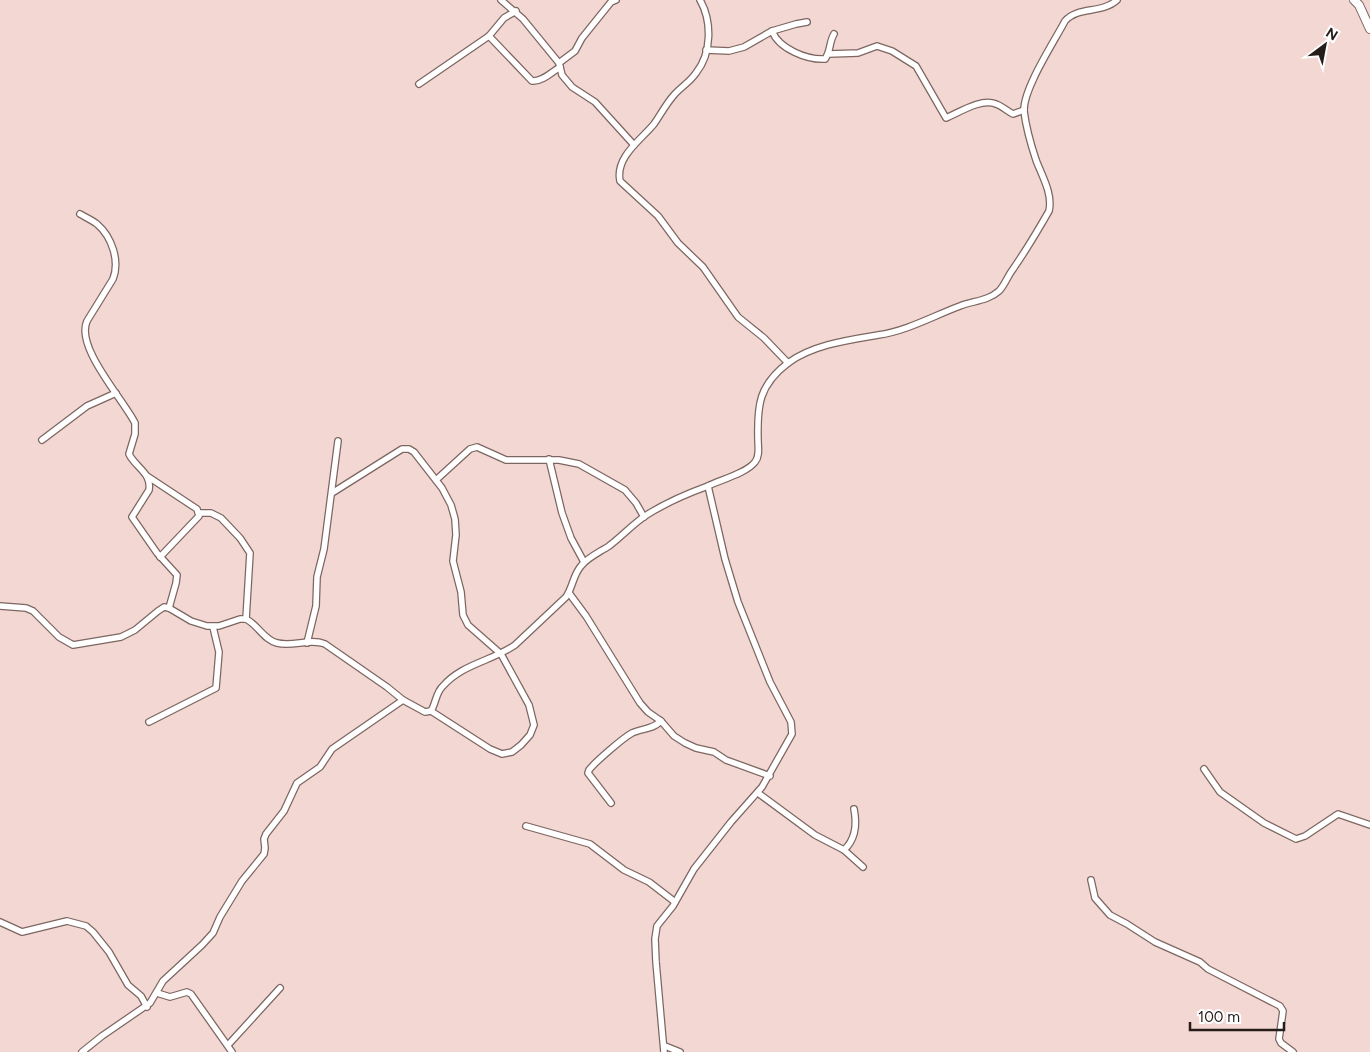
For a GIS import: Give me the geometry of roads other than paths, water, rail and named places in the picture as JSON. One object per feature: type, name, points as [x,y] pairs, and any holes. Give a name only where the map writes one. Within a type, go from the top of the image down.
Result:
[{"type":"main road","points":[[1354,0],[1370,28]]},
{"type":"street","points":[[501,0],[516,11],[559,65],[562,75],[572,87],[595,102],[634,145]]},
{"type":"street","points":[[489,36],[534,81],[541,80],[575,51],[582,38],[611,2],[616,0]]},
{"type":"street","points":[[700,0],[705,8],[709,37],[696,74],[673,96],[654,123],[634,145],[621,164],[619,170],[620,181],[658,216],[678,243],[703,267],[738,317],[764,338],[788,363]]},
{"type":"street","points":[[430,711],[440,688],[454,676],[478,662],[501,654],[515,645],[569,593],[578,570],[584,562],[610,545],[644,517],[685,495],[744,470],[755,462],[758,449],[758,412],[762,394],[770,378],[788,363],[800,356],[830,345],[881,335],[905,328],[962,305],[986,299],[1000,291],[1029,246],[1049,211],[1050,204],[1049,193],[1032,147],[1024,110],[1028,91],[1070,16],[1108,6],[1117,0]]},
{"type":"street","points":[[420,84],[489,36],[504,18],[516,11]]},
{"type":"street","points":[[706,50],[729,51],[744,47],[772,32],[807,22]]},
{"type":"street","points":[[772,32],[775,38],[796,53],[818,60],[825,59],[829,54],[830,40],[834,34]]},
{"type":"street","points":[[829,54],[858,53],[877,46],[892,51],[916,66],[946,118],[980,103],[988,102],[999,105],[1013,114],[1024,110]]},
{"type":"street","points":[[80,214],[97,224],[106,234],[115,258],[116,271],[113,279],[85,326],[90,351],[135,423],[135,434],[129,455],[147,476],[197,509],[199,513]]},
{"type":"street","points":[[42,440],[87,406],[116,393]]},
{"type":"street","points":[[307,642],[316,606],[317,578],[324,549],[338,441]]},
{"type":"street","points":[[436,480],[470,449],[477,447],[506,460],[549,459],[579,464],[625,490],[636,503],[644,517]]},
{"type":"street","points":[[0,606],[26,608],[33,611],[62,640],[73,645],[122,637],[135,630],[161,608],[169,608],[191,621],[213,627],[246,619],[275,643],[287,645],[316,641],[324,644],[404,700],[425,712],[430,711],[490,749],[502,754],[512,752],[530,735],[534,725],[529,705],[501,654],[468,625],[463,615],[461,592],[452,560],[456,520],[451,505],[436,480],[414,452],[402,448],[332,493]]},
{"type":"street","points":[[549,459],[562,513],[571,538],[584,562]]},
{"type":"street","points":[[147,476],[150,485],[149,490],[132,517],[176,576],[169,608]]},
{"type":"street","points":[[680,1052],[665,1049],[656,974],[655,939],[658,926],[675,902],[694,869],[730,822],[758,793],[770,776],[792,734],[792,726],[770,682],[738,602],[725,559],[708,486]]},
{"type":"street","points":[[160,557],[199,516],[199,513]]},
{"type":"street","points":[[199,513],[211,513],[220,518],[240,538],[250,553],[246,619]]},
{"type":"street","points":[[569,593],[591,623],[640,703],[648,712],[661,721],[678,740],[694,748],[714,752],[726,760],[770,776]]},
{"type":"street","points":[[149,722],[215,690],[219,652],[213,627]]},
{"type":"street","points":[[82,1052],[108,1031],[146,1007],[157,993],[163,981],[213,933],[220,917],[242,881],[264,854],[266,834],[284,811],[297,783],[320,767],[332,749],[360,728],[404,700]]},
{"type":"street","points":[[611,803],[588,773],[589,770],[625,737],[652,728],[661,721]]},
{"type":"street","points":[[1204,769],[1220,792],[1264,822],[1296,839],[1305,836],[1338,814],[1370,824]]},
{"type":"street","points":[[758,793],[815,835],[844,850],[863,867]]},
{"type":"street","points":[[844,850],[850,844],[856,828],[854,809]]},
{"type":"street","points":[[526,826],[590,844],[630,874],[649,882],[675,902]]},
{"type":"street","points":[[1091,880],[1095,898],[1110,915],[1155,942],[1200,962],[1208,969],[1280,1006],[1282,1011],[1279,1039],[1281,1043],[1294,1052]]},
{"type":"street","points":[[0,922],[22,932],[67,921],[86,926],[94,932],[128,986],[141,996],[146,1007]]},
{"type":"street","points":[[228,1045],[280,988]]},
{"type":"street","points":[[157,993],[170,997],[187,992],[191,994],[232,1052]]}]
